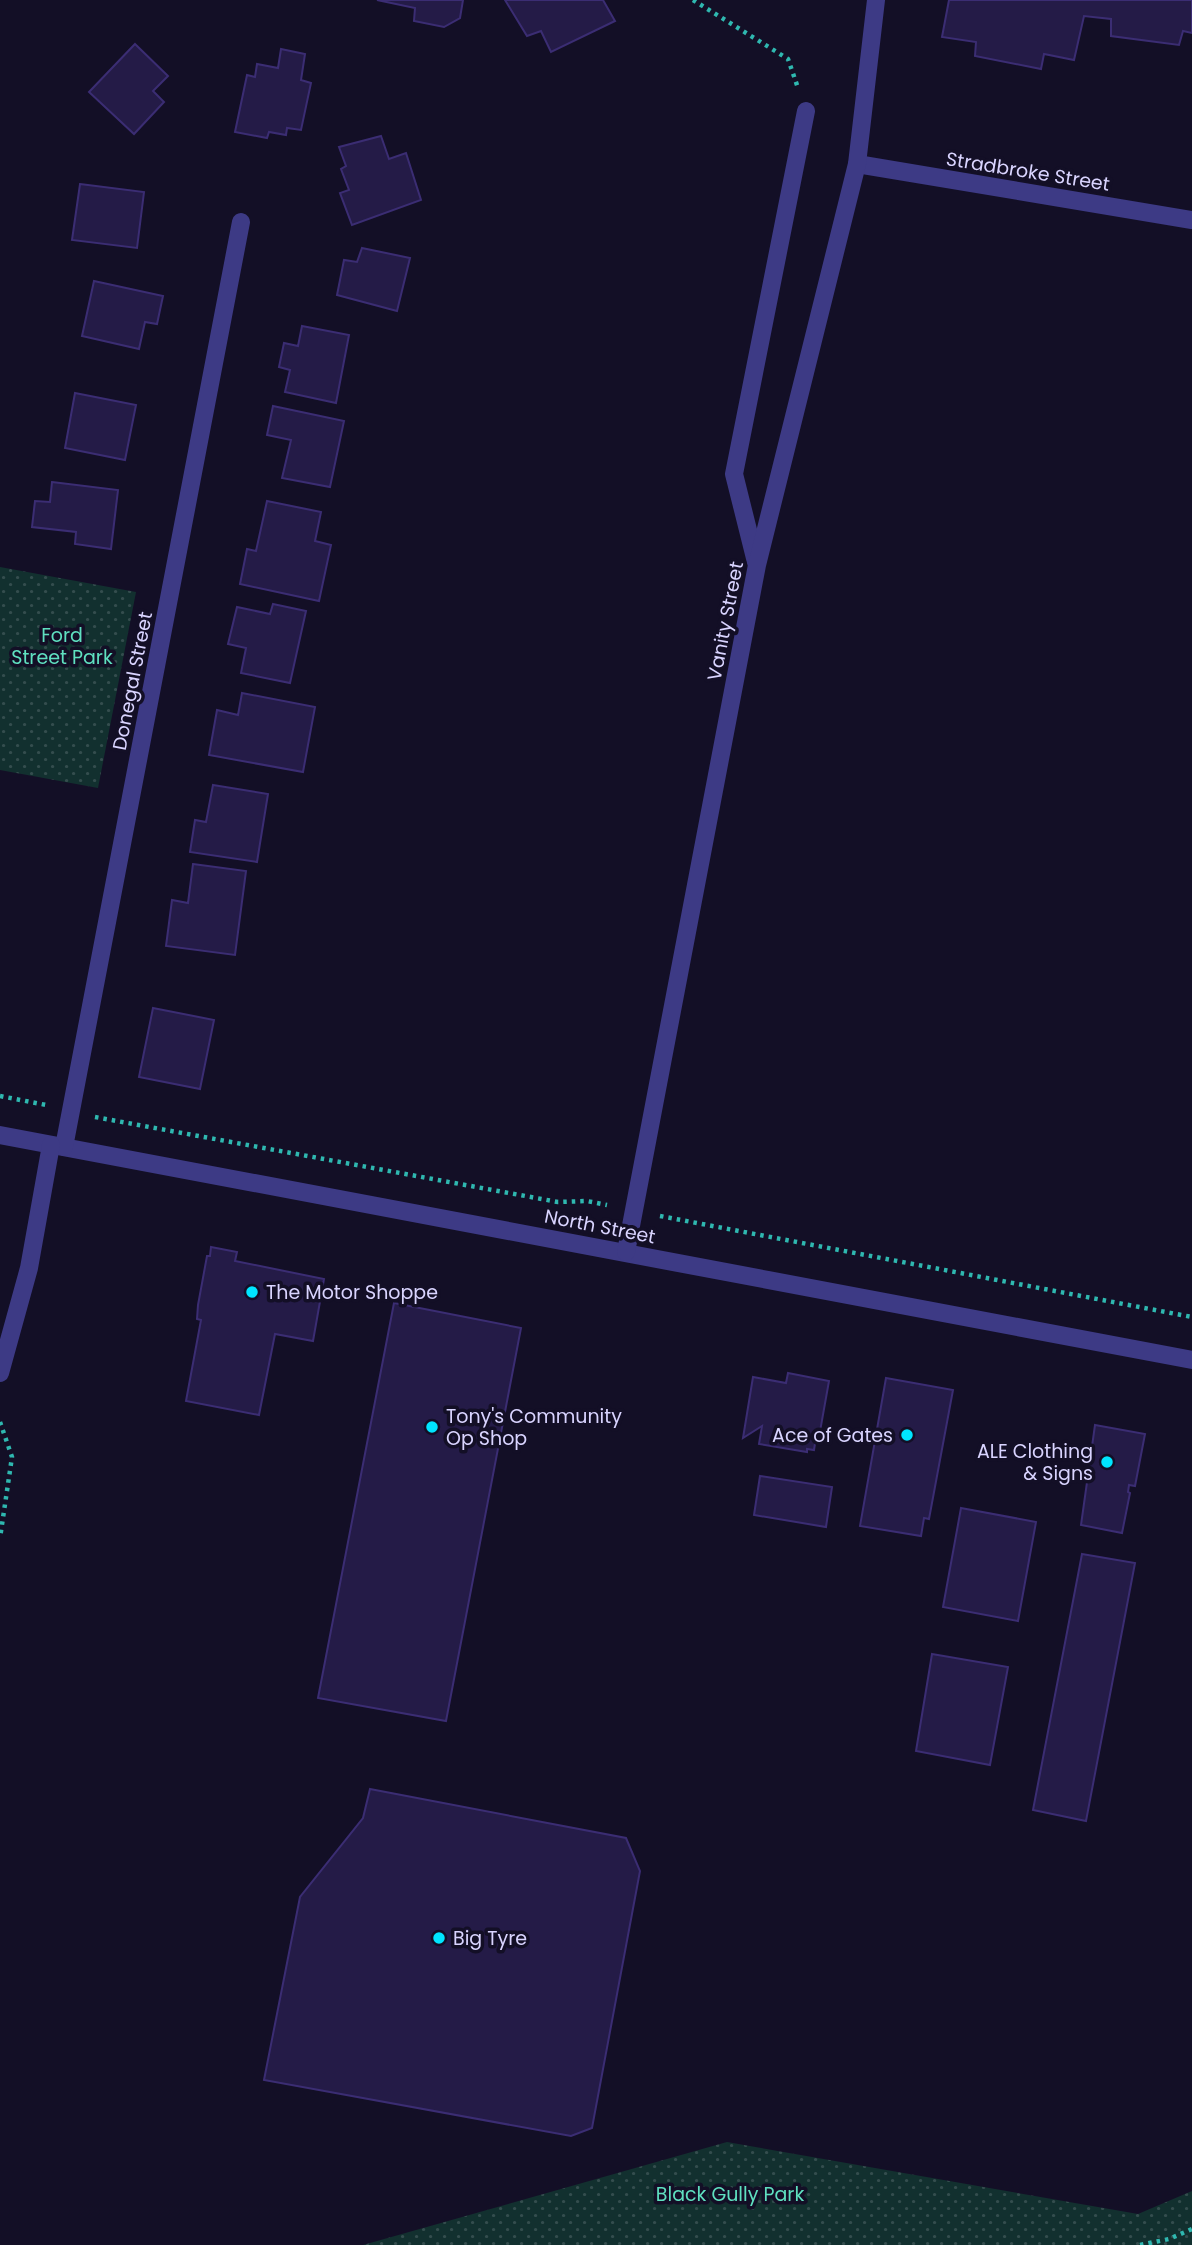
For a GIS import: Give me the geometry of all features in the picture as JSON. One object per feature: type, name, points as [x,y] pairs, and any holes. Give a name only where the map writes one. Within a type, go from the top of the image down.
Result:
[{"type":"street","name":"Vanity Street","points":[[626,1252],[757,565],[857,164],[876,0]]},
{"type":"street","points":[[757,565],[734,474],[806,111]]},
{"type":"street","name":"Stradbroke Street","points":[[857,164],[1192,220]]},
{"type":"street","name":"Donegal Street","points":[[0,1373],[29,1268],[58,1146],[71,1111],[241,222]]},
{"type":"street","name":"North Street","points":[[0,1135],[1192,1360]]},
{"type":"path","points":[[692,0],[788,59],[806,111]]},
{"type":"path","points":[[0,1096],[558,1202],[587,1201],[1192,1317]]},
{"type":"path","points":[[0,1422],[12,1457],[0,1538]]},
{"type":"path","points":[[1140,2245],[1169,2239],[1192,2229]]},
{"type":"green space","name":"Ford Street Park","points":[[0,567],[136,592],[98,788],[0,770]]},
{"type":"green space","name":"Black Gully Park","points":[[727,2142],[1138,2214],[1192,2191],[1192,2245],[363,2245]]},
{"type":"building","points":[[377,0],[463,0],[460,18],[444,27],[414,21],[415,8]]},
{"type":"building","points":[[505,0],[603,0],[615,21],[551,52],[541,31],[527,36]]},
{"type":"building","points":[[949,0],[1192,0],[1192,33],[1183,31],[1179,45],[1111,36],[1111,19],[1084,16],[1074,60],[1044,54],[1041,69],[975,56],[976,42],[942,37]]},
{"type":"building","points":[[135,44],[168,76],[153,91],[164,102],[134,134],[89,92]]},
{"type":"building","points":[[281,49],[305,54],[301,80],[311,83],[301,130],[287,128],[286,135],[269,132],[267,138],[235,132],[247,75],[255,77],[257,64],[278,68]]},
{"type":"building","points":[[381,136],[389,159],[406,153],[421,200],[352,225],[340,193],[349,190],[341,169],[346,166],[339,147]]},
{"type":"building","points":[[80,184],[144,192],[137,248],[72,240]]},
{"type":"building","points":[[362,248],[410,258],[397,311],[337,295],[344,260],[357,262]]},
{"type":"building","points":[[94,281],[163,296],[157,324],[145,322],[139,349],[82,336]]},
{"type":"building","points":[[302,326],[349,335],[336,403],[285,392],[290,370],[279,367],[284,343],[298,346]]},
{"type":"building","points":[[75,393],[136,405],[125,460],[65,448]]},
{"type":"building","points":[[273,406],[344,421],[330,487],[282,478],[291,440],[267,435]]},
{"type":"building","points":[[52,482],[118,490],[111,549],[75,544],[76,532],[32,527],[35,501],[50,502]]},
{"type":"building","points":[[267,501],[321,512],[315,541],[331,545],[319,601],[240,584],[247,549],[256,551]]},
{"type":"building","points":[[273,604],[306,611],[290,683],[241,673],[246,648],[228,644],[237,607],[270,614]]},
{"type":"building","points":[[242,693],[315,707],[303,772],[209,755],[217,710],[238,715]]},
{"type":"building","points":[[213,785],[268,794],[257,862],[190,852],[195,820],[206,822]]},
{"type":"building","points":[[193,864],[246,871],[235,955],[166,946],[172,900],[188,903]]},
{"type":"building","points":[[153,1008],[214,1020],[200,1089],[139,1077]]},
{"type":"building","points":[[211,1247],[237,1252],[235,1261],[324,1279],[313,1341],[275,1334],[259,1415],[186,1401],[201,1320],[197,1319],[198,1305]]},
{"type":"building","points":[[394,1303],[521,1328],[446,1721],[318,1698]]},
{"type":"building","points":[[788,1373],[829,1381],[819,1437],[816,1437],[814,1450],[807,1449],[807,1452],[759,1444],[762,1426],[743,1438],[753,1377],[786,1383]]},
{"type":"building","points":[[886,1378],[953,1390],[929,1519],[924,1518],[921,1536],[860,1526]]},
{"type":"building","points":[[1095,1425],[1145,1434],[1135,1486],[1129,1485],[1130,1493],[1122,1533],[1081,1525]]},
{"type":"building","points":[[760,1476],[832,1487],[826,1527],[754,1515]]},
{"type":"building","points":[[961,1508],[1036,1522],[1018,1621],[943,1607]]},
{"type":"building","points":[[1082,1554],[1135,1563],[1086,1821],[1033,1810]]},
{"type":"building","points":[[932,1654],[1008,1667],[990,1765],[916,1751]]},
{"type":"building","points":[[370,1789],[626,1838],[640,1871],[592,2128],[571,2136],[264,2080],[300,1897],[363,1818]]},
{"type":"place","name":"The Motor Shoppe","points":[[252,1292]]},
{"type":"place","name":"Tony's Community Op Shop","points":[[432,1427]]},
{"type":"place","name":"Ace of Gates","points":[[907,1435]]},
{"type":"place","name":"ALE Clothing & Signs","points":[[1107,1462]]},
{"type":"place","name":"Big Tyre","points":[[439,1938]]}]
